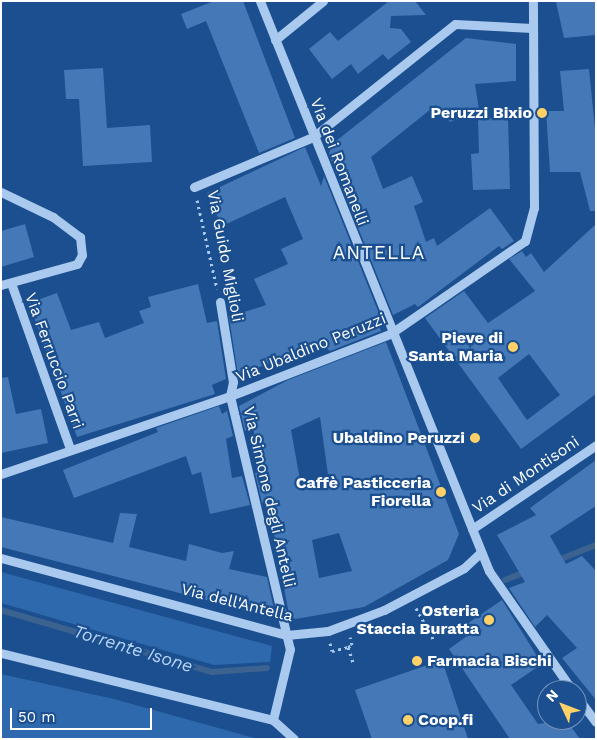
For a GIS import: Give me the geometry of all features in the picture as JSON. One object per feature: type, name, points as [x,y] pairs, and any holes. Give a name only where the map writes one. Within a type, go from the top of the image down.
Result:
[{"type":"street","name":"Via dei Romanelli","points":[[260,1],[390,334],[481,552],[500,590],[565,680]]},
{"type":"street","points":[[275,40],[323,1]]},
{"type":"street","name":"Via Ubaldino Peruzzi","points":[[1,474],[230,396],[390,334],[509,254],[525,241],[533,226],[533,1]]},
{"type":"street","name":"Via Guido Miglioli","points":[[194,187],[313,137],[455,24],[532,28]]},
{"type":"street","points":[[1,192],[53,217],[80,237],[82,256],[77,264],[6,284]]},
{"type":"street","name":"Via Ferruccio Parri","points":[[6,284],[70,449]]},
{"type":"street","name":"Via Guido Miglioli","points":[[220,302],[233,382],[230,396]]},
{"type":"street","name":"Via Simone degli Antelli","points":[[230,396],[290,649],[273,720]]},
{"type":"street","name":"Via di Montisoni","points":[[472,529],[596,445]]},
{"type":"street","name":"Via dell'Antella","points":[[1,558],[286,635],[328,631],[410,597],[464,568],[481,552]]},
{"type":"street","points":[[1,653],[273,720],[294,739]]},
{"type":"street","points":[[587,710],[596,722]]},
{"type":"path","name":"Via Guido Miglioli","points":[[194,187],[220,302]]},
{"type":"path","points":[[410,597],[434,640]]},
{"type":"path","points":[[332,651],[350,646],[353,662]]},
{"type":"shaded area","points":[[1,572],[272,646],[270,662],[214,665],[1,603]]},
{"type":"shaded area","points":[[1,674],[114,699],[258,739],[1,739]]},
{"type":"building","points":[[214,1],[243,1],[295,138],[259,153],[206,21],[187,29],[181,14]]},
{"type":"building","points":[[389,1],[415,1],[426,15],[391,16],[390,28],[401,29],[411,42],[388,60],[383,54],[358,74],[351,64],[332,79],[309,49],[330,32],[338,41]]},
{"type":"building","points":[[596,1],[596,35],[564,38],[556,2]]},
{"type":"building","points":[[466,38],[516,44],[516,81],[475,84],[479,110],[450,122],[436,105],[371,157],[383,189],[412,176],[423,202],[414,206],[426,242],[434,238],[437,246],[490,208],[514,241],[502,249],[499,246],[418,307],[415,304],[393,315],[329,155],[331,145]]},
{"type":"building","points":[[103,68],[107,128],[150,125],[152,162],[83,166],[79,99],[66,99],[64,70]]},
{"type":"building","points":[[589,69],[596,139],[596,211],[590,211],[580,172],[550,172],[546,111],[564,111],[560,71]]},
{"type":"building","points":[[508,118],[510,189],[473,190],[471,154],[479,153],[478,119]]},
{"type":"building","points":[[305,147],[321,186],[324,176],[382,321],[378,323],[381,331],[330,351],[321,344],[238,375],[229,317],[266,305],[254,279],[288,264],[281,249],[303,239],[285,197],[222,226],[207,193]]},
{"type":"building","points":[[25,224],[34,257],[1,267],[1,231]]},
{"type":"building","points":[[596,224],[596,394],[521,449],[425,318],[464,291],[488,323],[535,291],[509,259],[522,251],[526,257],[531,253],[544,272]],"holes":[[[529,354],[560,395],[527,420],[498,378]]]},
{"type":"building","points":[[198,284],[207,323],[217,321],[226,379],[212,385],[215,394],[77,437],[29,303],[57,293],[71,330],[99,322],[105,338],[144,323],[139,311],[151,307],[148,297]]},
{"type":"building","points":[[386,342],[459,534],[448,560],[364,607],[290,620],[268,501],[262,503],[255,473],[262,471],[253,428],[245,431],[239,406],[288,380]],"holes":[[[320,417],[329,482],[302,491],[291,430]],[[339,533],[352,571],[319,578],[312,540]]]},
{"type":"building","points":[[8,377],[16,414],[41,409],[48,443],[1,453],[1,378]]},
{"type":"building","points":[[219,406],[222,414],[227,411],[233,436],[226,439],[232,478],[242,476],[250,505],[210,514],[201,472],[192,475],[186,456],[74,498],[63,470],[158,432],[156,428]]},
{"type":"building","points":[[596,460],[596,506],[550,536],[566,564],[582,556],[596,571],[596,700],[587,689],[587,680],[580,680],[562,658],[577,648],[547,615],[535,627],[509,588],[525,582],[497,535],[536,515],[530,508]]},
{"type":"building","points":[[120,513],[137,514],[129,547],[186,561],[189,544],[222,553],[234,551],[229,569],[267,577],[276,618],[1,547],[1,517],[113,543]]},
{"type":"building","points":[[502,600],[542,664],[511,685],[537,723],[537,730],[573,730],[580,739],[510,739],[449,649],[467,636],[461,628]]},
{"type":"building","points":[[442,660],[468,739],[372,739],[355,690]]},
{"type":"waterway","name":"Torrente Isone","points":[[556,561],[596,545]]},
{"type":"waterway","name":"Torrente Isone","points":[[505,580],[526,572]]},
{"type":"waterway","name":"Torrente Isone","points":[[1,610],[212,672],[267,668]]},
{"type":"place","name":"Peruzzi Bixio","points":[[542,113]]},
{"type":"place","name":"Pieve di Santa Maria","points":[[513,347]]},
{"type":"place","name":"Ubaldino Peruzzi","points":[[475,438]]},
{"type":"place","name":"Caffè Pasticceria Fiorella","points":[[441,492]]},
{"type":"place","name":"Osteria Staccia Buratta","points":[[489,620]]},
{"type":"place","name":"Farmacia Bischi","points":[[417,661]]},
{"type":"place","name":"Coop.fi","points":[[408,720]]},
{"type":"district","name":"ANTELLA","points":[[379,253]]}]
